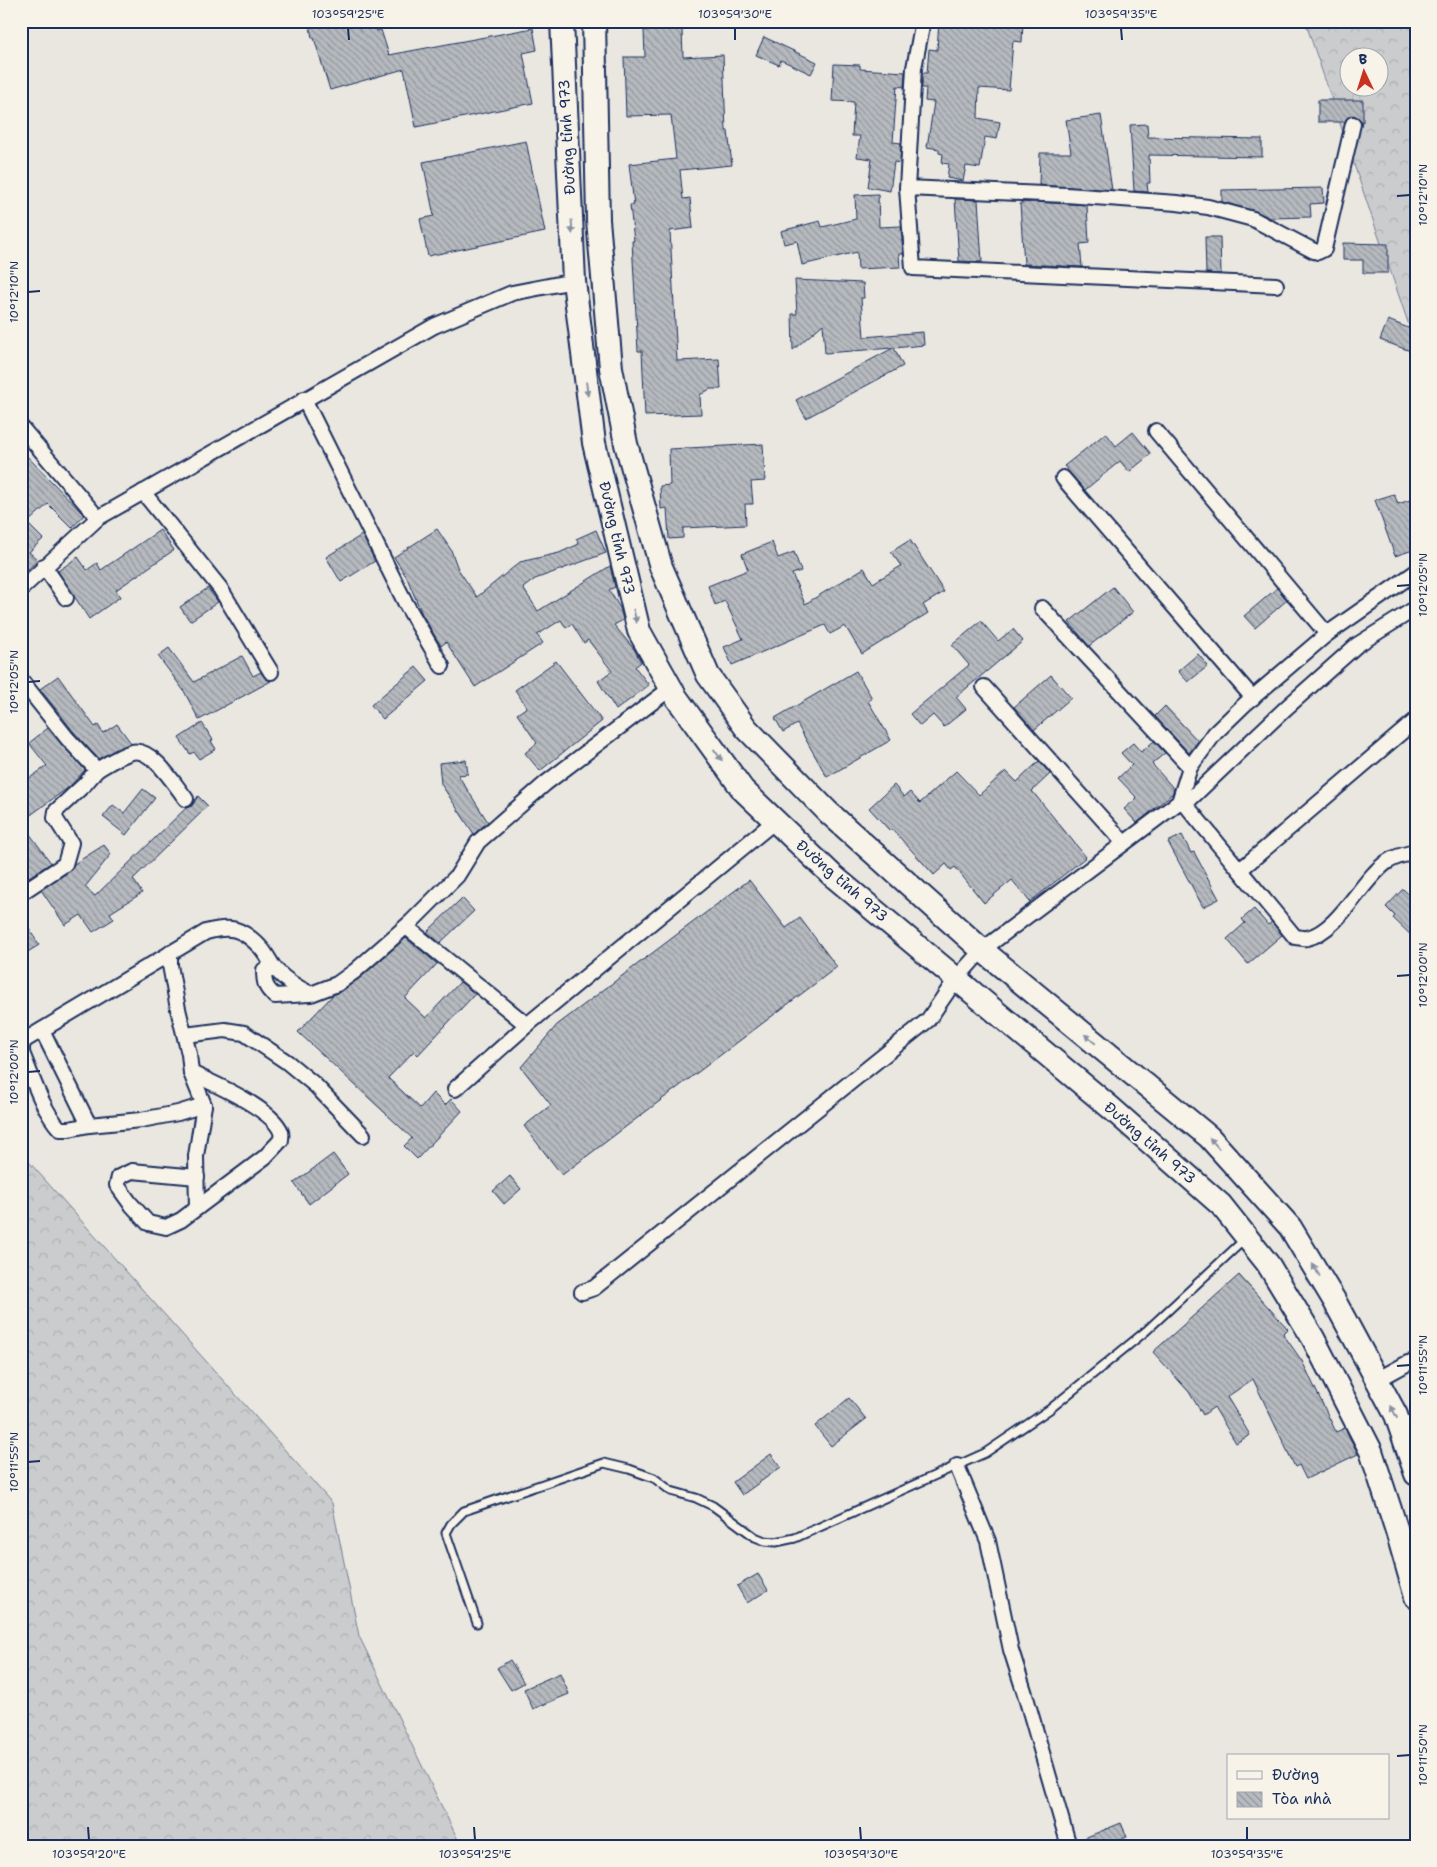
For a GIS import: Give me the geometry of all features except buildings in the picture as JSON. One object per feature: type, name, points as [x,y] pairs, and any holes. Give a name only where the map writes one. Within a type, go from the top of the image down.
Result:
[{"type":"main road","name":"Đường tỉnh 973","points":[[562,21],[574,282],[594,443],[639,631],[671,688],[743,790],[832,875],[1111,1108],[1215,1199],[1247,1237],[1268,1264],[1313,1338],[1371,1451],[1416,1597]]},
{"type":"main road","name":"Đường tỉnh 973","points":[[594,21],[598,220],[611,368],[626,444],[661,567],[708,676],[746,728],[828,812],[982,950],[1209,1137],[1290,1227],[1334,1300],[1396,1415],[1416,1474]]},
{"type":"main road","points":[[577,308],[606,306]]},
{"type":"street","points":[[922,21],[914,68],[907,188],[913,268],[1276,285]]},
{"type":"street","points":[[907,188],[1066,195],[1208,207],[1253,219],[1318,252],[1324,249],[1353,124]]},
{"type":"street","points":[[21,588],[98,518],[434,326],[512,293],[574,282]]},
{"type":"street","points":[[304,399],[406,604],[442,666]]},
{"type":"street","points":[[21,427],[98,518]]},
{"type":"street","points":[[1156,431],[1327,634]]},
{"type":"street","points":[[1063,478],[1253,698]]},
{"type":"street","points":[[143,492],[220,588],[271,672]]},
{"type":"street","points":[[44,566],[66,598]]},
{"type":"street","points":[[1182,803],[1190,767],[1215,733],[1327,634],[1416,572]]},
{"type":"street","points":[[1042,608],[1190,767]]},
{"type":"street","points":[[582,1292],[594,1288],[928,1020],[956,979],[982,950],[1124,843],[1182,803],[1357,645],[1416,608]]},
{"type":"street","points":[[21,680],[67,738],[97,770]]},
{"type":"street","points":[[984,687],[1124,843]]},
{"type":"street","points":[[276,970],[264,970],[264,982],[268,990],[275,996],[310,994],[337,984],[355,971],[411,922],[457,876],[478,842],[546,783],[671,688]]},
{"type":"street","points":[[1240,870],[1416,720]]},
{"type":"street","points":[[21,893],[65,864],[71,847],[71,840],[55,818],[56,811],[97,770],[132,752],[142,752],[155,760],[186,799]]},
{"type":"street","points":[[1182,803],[1296,937],[1306,938],[1319,932],[1335,920],[1386,863],[1398,856],[1416,852]]},
{"type":"street","points":[[455,1089],[526,1025],[775,821]]},
{"type":"street","points":[[204,1105],[178,1113],[140,1120],[60,1129],[42,1098],[22,1053],[22,1046],[25,1040],[170,953],[206,932],[221,927],[238,930],[261,948],[276,970],[298,988],[310,994]]},
{"type":"street","points":[[409,928],[526,1025]]},
{"type":"street","points":[[170,953],[170,965],[176,1000],[185,1035],[191,1073],[204,1105],[196,1156],[197,1208]]},
{"type":"street","points":[[42,1030],[89,1125]]},
{"type":"street","points":[[185,1035],[225,1030],[244,1033],[287,1062],[315,1085],[363,1135]]},
{"type":"street","points":[[191,1073],[243,1098],[270,1118],[281,1132],[281,1140],[265,1157],[181,1220],[166,1227],[148,1223],[117,1185],[120,1177],[132,1171],[197,1177]]},
{"type":"street","points":[[1377,1380],[1408,1363],[1416,1361]]},
{"type":"street","points":[[957,1466],[988,1541],[1011,1650],[1026,1694],[1069,1846]]},
{"type":"lane","points":[[477,1623],[446,1533],[451,1524],[464,1512],[604,1464],[629,1469],[654,1478],[672,1491],[696,1498],[713,1506],[755,1537],[765,1542],[796,1538],[985,1453],[1050,1409],[1146,1331],[1247,1237]]},
{"type":"green space","points":[[1305,21],[1416,21],[1415,343]]},
{"type":"green space","points":[[21,1153],[332,1503],[359,1636],[461,1846],[21,1846]]}]
